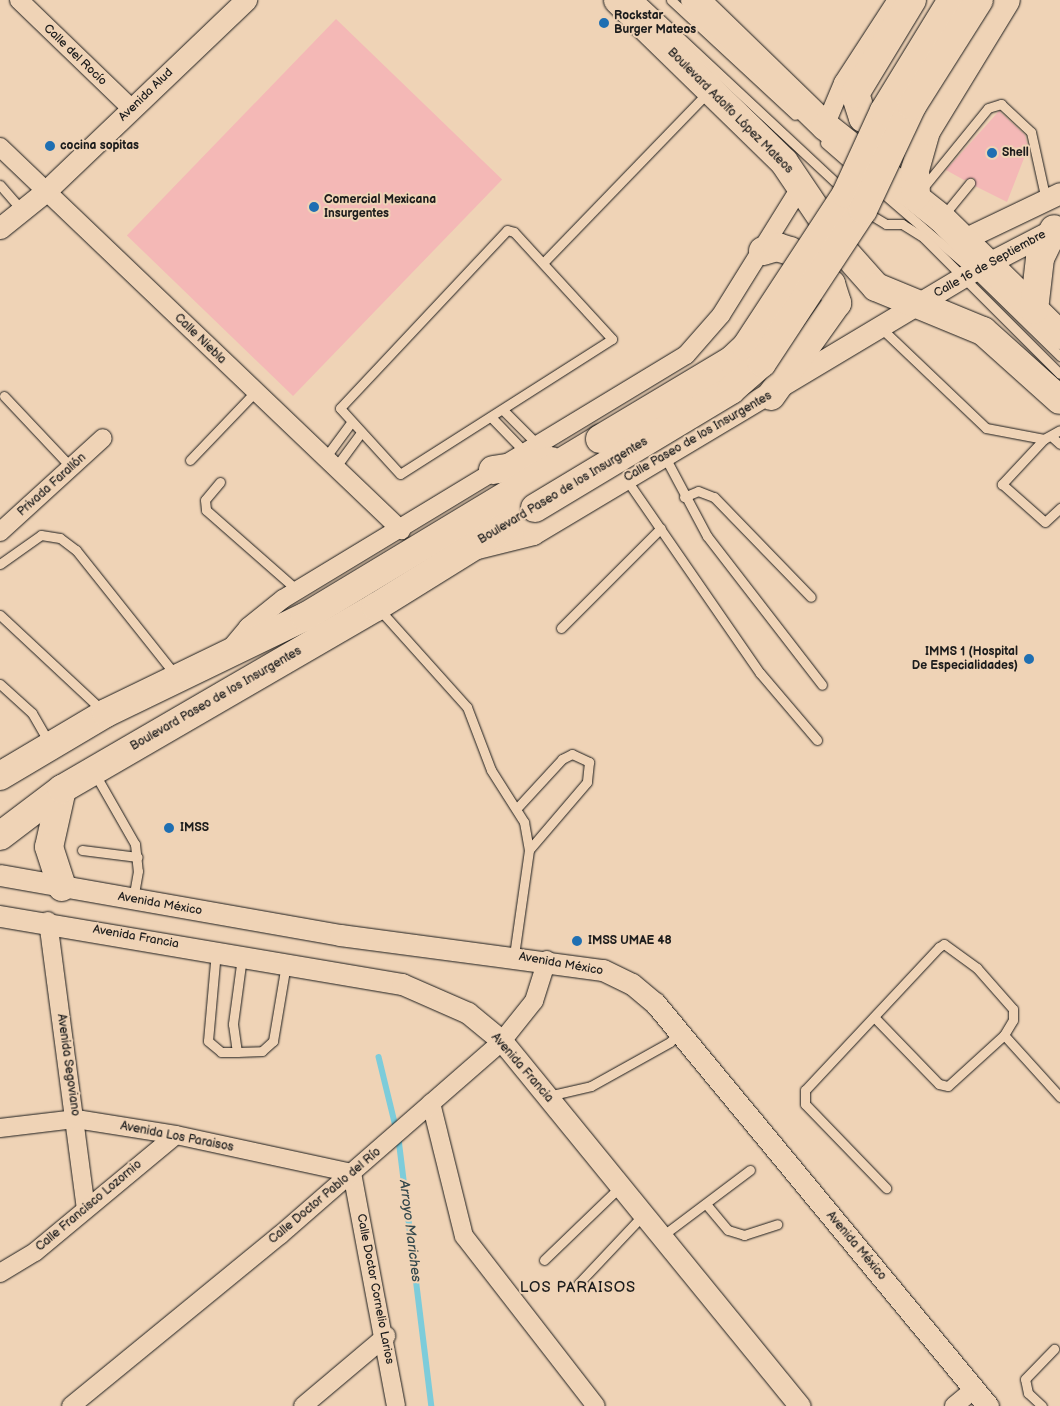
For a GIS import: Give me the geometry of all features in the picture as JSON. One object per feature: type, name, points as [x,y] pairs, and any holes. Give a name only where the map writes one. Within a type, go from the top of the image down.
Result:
[{"type":"main road","name":"Boulevard Adolfo López Mateos","points":[[618,0],[710,90],[802,185],[844,251],[870,281],[897,298],[920,303],[983,331],[1060,400]]},
{"type":"main road","points":[[695,0],[815,128],[916,196],[964,239],[976,272],[1034,310],[1060,334]]},
{"type":"main road","points":[[912,0],[859,84],[855,102],[863,118],[891,136],[913,137],[926,131]]},
{"type":"main road","name":"Boulevard Paseo de los Insurgentes","points":[[0,776],[106,713],[305,616],[567,457],[732,360],[746,347],[846,194],[884,111],[952,0]]},
{"type":"main road","name":"Boulevard Paseo de los Insurgentes","points":[[0,836],[62,789],[92,770],[376,607],[535,508],[731,390],[762,363],[863,210],[912,106],[979,0]]},
{"type":"main road","points":[[916,196],[915,170],[926,131],[1006,0]]},
{"type":"main road","points":[[1034,310],[1040,258],[1057,227]]},
{"type":"main road","points":[[763,251],[777,247],[790,251],[836,293],[833,314],[771,396]]},
{"type":"main road","points":[[493,470],[567,457]]},
{"type":"main road","points":[[62,789],[48,847],[62,887]]},
{"type":"street","name":"Calle del Rocío","points":[[19,0],[132,109]]},
{"type":"street","name":"Avenida Alud","points":[[0,228],[46,191],[246,0]]},
{"type":"street","points":[[815,128],[897,0]]},
{"type":"street","name":"Calle Niebla","points":[[0,147],[401,530]]},
{"type":"street","points":[[222,658],[254,621],[297,590],[401,530],[530,446],[686,355],[706,336],[763,251],[802,185]]},
{"type":"street","points":[[964,239],[1053,196]]},
{"type":"street","name":"Calle 16 de Septiembre","points":[[920,303],[1057,227]]},
{"type":"street","name":"Calle Paseo de los Insurgentes","points":[[467,550],[533,534],[771,396],[920,303]]},
{"type":"street","name":"Privada Farallón","points":[[0,532],[103,438]]},
{"type":"street","name":"Avenida México","points":[[0,875],[133,900],[340,935],[547,960],[603,970],[632,984],[679,1032],[988,1406]]},
{"type":"street","name":"Avenida Francia","points":[[0,916],[48,921],[422,990],[468,1013],[502,1041],[800,1406]]},
{"type":"street","name":"Avenida Segoviano","points":[[48,921],[76,1119],[86,1208]]},
{"type":"street","name":"Calle Doctor Pablo del Río","points":[[71,1406],[374,1155],[502,1041],[534,1001],[547,960]]},
{"type":"street","points":[[431,1103],[464,1236],[596,1406]]},
{"type":"street","name":"Avenida Los Paraisos","points":[[0,1128],[76,1119],[176,1135],[352,1173]]},
{"type":"street","name":"Calle Francisco Lozornio","points":[[0,1273],[35,1252],[176,1135]]},
{"type":"street","name":"Calle Doctor Cornelio Larios","points":[[352,1173],[386,1336],[396,1406]]},
{"type":"street","points":[[303,1406],[386,1336]]},
{"type":"street","points":[[954,1406],[974,1389]]},
{"type":"lane","points":[[640,0],[872,218],[902,224],[976,272],[1060,374]]},
{"type":"lane","points":[[670,0],[976,272],[1060,356]]},
{"type":"lane","points":[[543,263],[710,90]]},
{"type":"lane","points":[[916,196],[988,108],[1001,104],[1019,120],[1034,139],[1053,196]]},
{"type":"lane","points":[[941,218],[970,183]]},
{"type":"lane","points":[[0,185],[22,210]]},
{"type":"lane","points":[[502,232],[514,232],[612,339],[503,410],[402,474],[340,412],[342,403],[502,232]]},
{"type":"lane","points":[[880,328],[986,428],[1047,437],[1060,444]]},
{"type":"lane","points":[[190,460],[255,392]]},
{"type":"lane","points":[[4,396],[71,467]]},
{"type":"lane","points":[[503,410],[530,446]]},
{"type":"lane","points":[[491,417],[530,446]]},
{"type":"lane","points":[[330,463],[350,424]]},
{"type":"lane","points":[[1060,430],[1047,437],[1002,484],[1045,522],[1060,508]]},
{"type":"lane","points":[[330,463],[360,434]]},
{"type":"lane","points":[[665,457],[684,497],[708,536],[822,685]]},
{"type":"lane","points":[[626,479],[760,674],[818,740]]},
{"type":"lane","points":[[220,482],[205,500],[206,510],[297,590]]},
{"type":"lane","points":[[684,497],[698,491],[714,497],[811,597]]},
{"type":"lane","points":[[561,628],[661,528]]},
{"type":"lane","points":[[0,564],[41,535],[60,538],[76,550],[178,679]]},
{"type":"lane","points":[[376,607],[455,689],[477,726],[491,770],[517,808],[529,850],[514,956]]},
{"type":"lane","points":[[0,615],[106,713]]},
{"type":"lane","points":[[0,684],[32,713],[51,746]]},
{"type":"lane","points":[[517,808],[562,759],[572,754],[589,762],[587,782],[529,850]]},
{"type":"lane","points":[[92,770],[130,831],[138,856],[133,900]]},
{"type":"lane","points":[[82,850],[138,856]]},
{"type":"lane","points":[[874,1018],[944,1086],[953,1084],[1004,1035],[1013,1020],[1009,1000],[950,944],[939,947],[874,1018],[802,1099],[886,1188]]},
{"type":"lane","points":[[216,951],[208,1041],[221,1052],[262,1051],[273,1041],[286,964]]},
{"type":"lane","points":[[237,1052],[233,1024],[242,956]]},
{"type":"lane","points":[[548,1096],[591,1086],[670,1042],[679,1032]]},
{"type":"lane","points":[[1004,1035],[1060,1097]]},
{"type":"lane","points":[[662,1236],[750,1170]]},
{"type":"lane","points":[[544,1260],[621,1186]]},
{"type":"lane","points":[[706,1204],[728,1230],[744,1236],[777,1224]]},
{"type":"lane","points":[[578,1284],[644,1214]]},
{"type":"lane","points":[[1042,1406],[1028,1393],[1026,1379],[1054,1349]]},
{"type":"building","name":"Comercial Mexicana Insurgentes","points":[[336,19],[502,179],[293,396],[127,236]]},
{"type":"building","name":"Shell","points":[[999,111],[1025,135],[1028,148],[1007,202],[975,186],[974,178],[964,180],[946,170]]},
{"type":"waterway","name":"Arroyo Mariches","points":[[379,1057],[399,1139],[432,1406]]},
{"type":"place","name":"Rockstar Burger Mateos","points":[[604,23]]},
{"type":"place","name":"cocina sopitas","points":[[50,146]]},
{"type":"place","name":"Shell","points":[[992,153]]},
{"type":"place","name":"Comercial Mexicana Insurgentes","points":[[314,207]]},
{"type":"place","name":"IMMS 1 (Hospital De Especialidades)","points":[[1029,659]]},
{"type":"place","name":"IMSS","points":[[169,828]]},
{"type":"place","name":"IMSS UMAE 48","points":[[577,941]]},
{"type":"district","name":"LOS PARAISOS","points":[[578,1288]]}]
